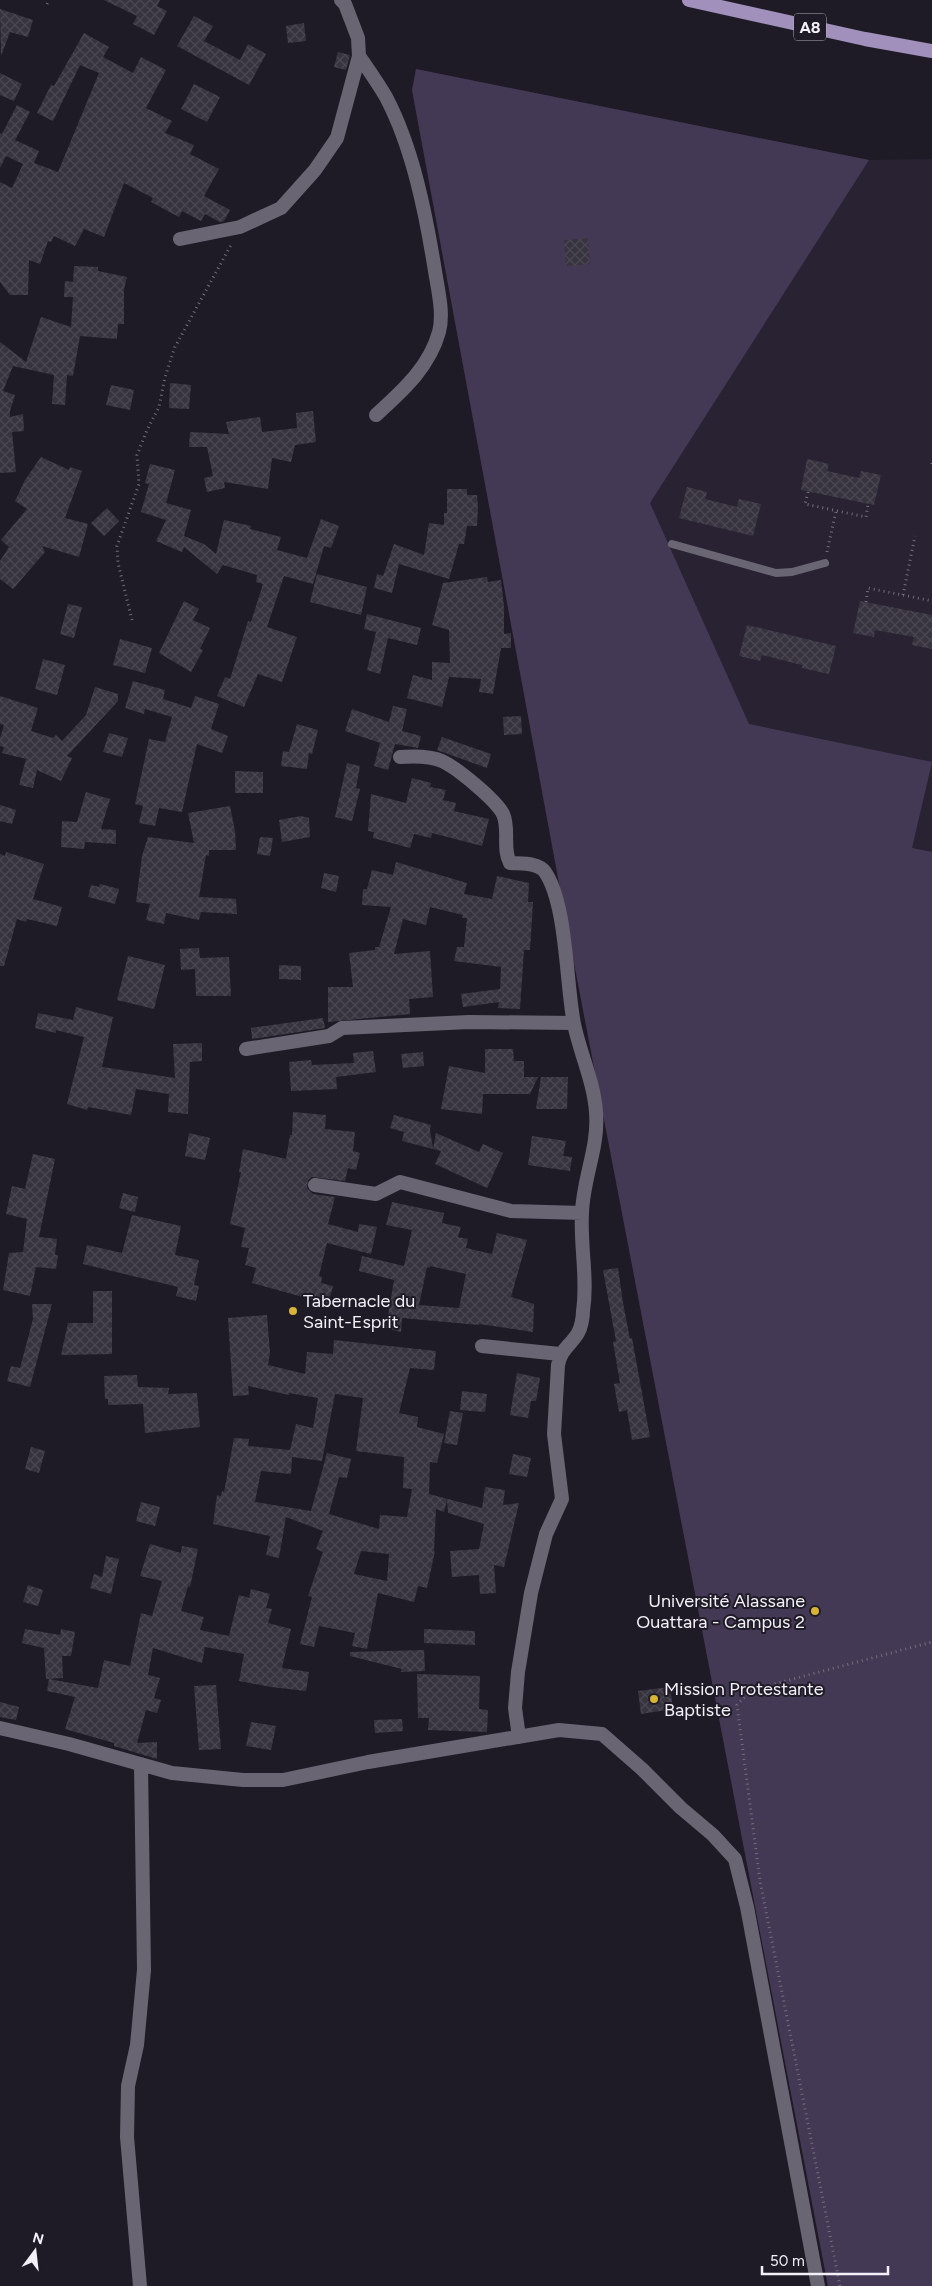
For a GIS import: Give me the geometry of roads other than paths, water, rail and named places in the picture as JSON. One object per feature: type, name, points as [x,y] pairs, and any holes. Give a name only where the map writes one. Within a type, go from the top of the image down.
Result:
[{"type":"main road","name":"A8","points":[[689,0],[856,37],[932,50]]},
{"type":"street","points":[[180,239],[240,227],[281,208],[315,170],[337,138],[359,56],[358,38],[345,4],[341,0]]},
{"type":"street","points":[[359,56],[386,98],[408,149],[429,234],[439,299],[439,331],[426,362],[412,382],[376,415]]},
{"type":"street","points":[[400,757],[414,756],[442,761],[466,777],[489,797],[503,813],[508,836],[507,856],[510,862],[536,865],[545,871],[553,888],[563,935],[574,1024],[596,1111],[594,1153],[586,1185],[582,1213],[585,1265],[584,1312],[578,1333],[560,1354],[554,1434],[562,1499],[546,1534],[531,1593],[518,1672],[515,1708],[519,1737]]},
{"type":"street","points":[[246,1049],[329,1036],[342,1028],[469,1022],[574,1024]]},
{"type":"street","points":[[314,1185],[376,1194],[400,1182],[511,1211],[582,1213]]},
{"type":"street","points":[[482,1346],[560,1354]]},
{"type":"street","points":[[0,1728],[69,1744],[172,1773],[244,1780],[283,1780],[368,1762],[559,1730],[602,1734],[642,1769],[681,1808],[713,1835],[735,1859],[747,1907],[818,2286]]},
{"type":"street","points":[[140,2286],[127,2137],[128,2086],[137,2045],[144,1970],[141,1764]]},
{"type":"lane","points":[[672,544],[776,572],[792,572],[825,563]]},
{"type":"place","name":"Tabernacle du Saint-Esprit","points":[[293,1311]]},
{"type":"place","name":"Université Alassane Ouattara - Campus 2","points":[[815,1611]]},
{"type":"place","name":"Mission Protestante Baptiste","points":[[654,1699]]}]
